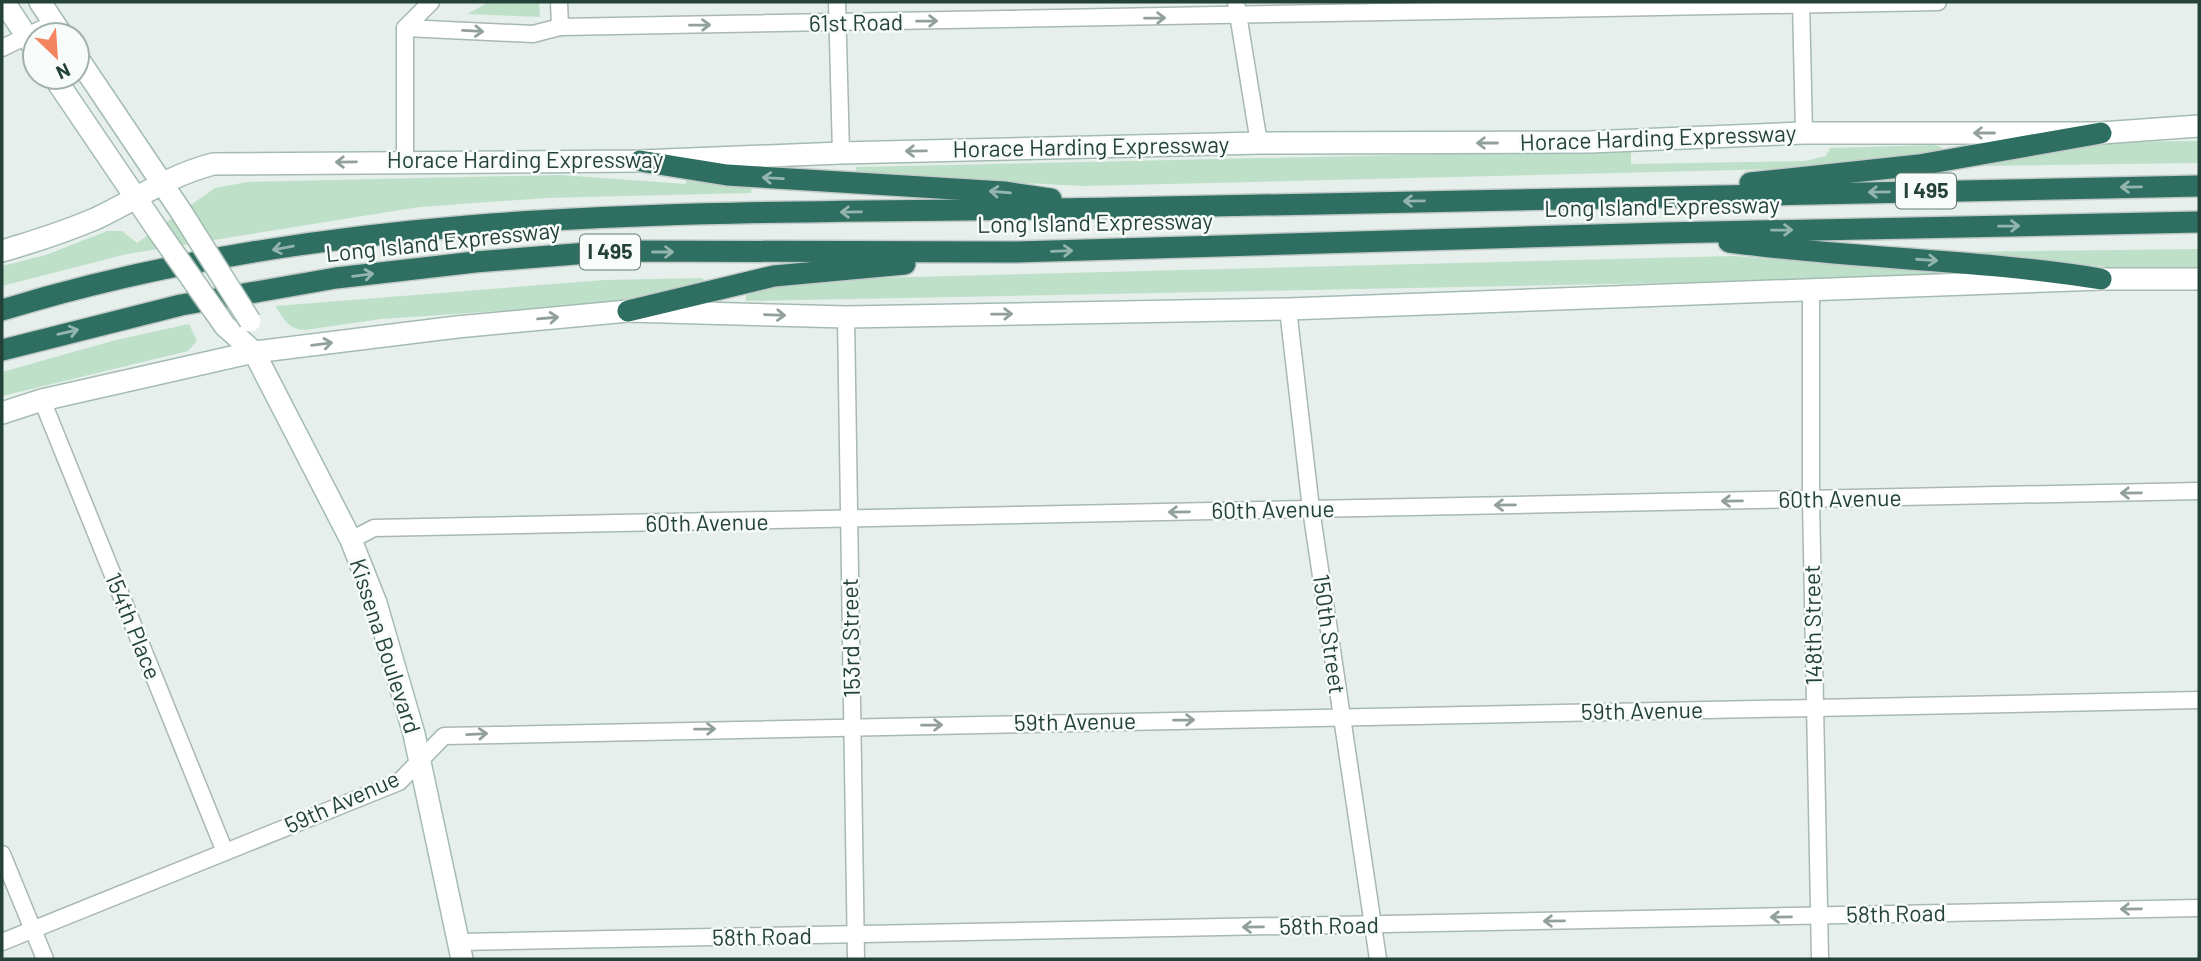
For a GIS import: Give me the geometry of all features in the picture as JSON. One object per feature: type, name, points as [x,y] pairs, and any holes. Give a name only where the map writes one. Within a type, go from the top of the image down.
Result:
[{"type":"highway","points":[[1654,196],[1809,174],[1919,165],[2101,133]]},
{"type":"highway","points":[[640,161],[727,175],[1004,192],[1116,208]]},
{"type":"highway","name":"Long Island Expressway","points":[[2,310],[179,266],[328,240],[470,224],[606,215],[1116,208],[2199,186]]},
{"type":"highway","name":"Long Island Expressway","points":[[2,350],[181,305],[336,278],[475,261],[613,251],[1014,252],[1664,233],[2199,222]]},
{"type":"highway","points":[[1664,233],[1789,250],[2038,268],[2101,279]]},
{"type":"highway","points":[[628,311],[774,276],[1014,252]]},
{"type":"main road","points":[[4,2],[21,28]]},
{"type":"main road","points":[[40,2],[53,21]]},
{"type":"main road","name":"Kissena Boulevard","points":[[91,78],[182,213],[250,321],[254,352],[351,540],[390,648],[420,761],[461,951]]},
{"type":"main road","name":"Kissena Boulevard","points":[[64,91],[225,326],[254,352]]},
{"type":"main road","name":"Horace Harding Expressway","points":[[2,251],[49,237],[96,218],[178,173],[213,163],[640,161],[841,153],[1259,143],[1589,142],[1804,133],[2101,133],[2199,126]]},
{"type":"main road","points":[[2,413],[42,400],[254,352],[457,327],[628,311],[846,317],[1288,309],[2101,279],[2199,279]]},
{"type":"street","points":[[405,161],[405,29],[431,2]]},
{"type":"street","points":[[558,2],[560,27]]},
{"type":"street","points":[[837,2],[841,153]]},
{"type":"street","name":"61st Road","points":[[405,29],[533,34],[560,27],[838,23],[1237,9],[1938,2]]},
{"type":"street","points":[[1801,3],[1804,133]]},
{"type":"street","points":[[1237,9],[1259,143]]},
{"type":"street","points":[[2,48],[21,45]]},
{"type":"street","name":"148th Street","points":[[1811,291],[1811,500],[1820,959]]},
{"type":"street","name":"150th Street","points":[[1288,309],[1311,509],[1377,959]]},
{"type":"street","name":"153rd Street","points":[[846,317],[856,959]]},
{"type":"street","name":"154th Place","points":[[42,400],[225,852]]},
{"type":"street","name":"60th Avenue","points":[[351,540],[374,528],[2199,491]]},
{"type":"street","name":"59th Avenue","points":[[2,942],[399,782],[444,736],[2199,700]]},
{"type":"street","points":[[2,854],[45,959]]},
{"type":"street","name":"58th Road","points":[[461,951],[856,935],[2199,908]]},
{"type":"green space","points":[[489,2],[539,2],[540,17],[467,14]]},
{"type":"green space","points":[[2199,141],[2199,163],[1968,166],[2111,142]]},
{"type":"green space","points":[[1941,147],[1943,154],[1858,167],[1085,186],[855,175],[856,167],[1631,150],[1631,164],[1805,161],[1826,156],[1830,148]]},
{"type":"green space","points":[[560,175],[686,184],[686,179],[752,185],[751,193],[545,198],[419,207],[127,254],[2,286],[2,266],[46,255],[107,231],[122,231],[137,243],[215,188],[247,182]]},
{"type":"green space","points":[[2199,249],[2199,268],[2134,270],[1963,252]]},
{"type":"green space","points":[[1733,256],[1968,273],[1967,277],[746,301],[746,294],[796,280]]},
{"type":"green space","points":[[703,278],[704,283],[620,303],[381,319],[305,330],[291,326],[275,306],[604,280]]},
{"type":"green space","points":[[189,324],[197,341],[188,351],[2,396],[2,372],[116,340]]}]
